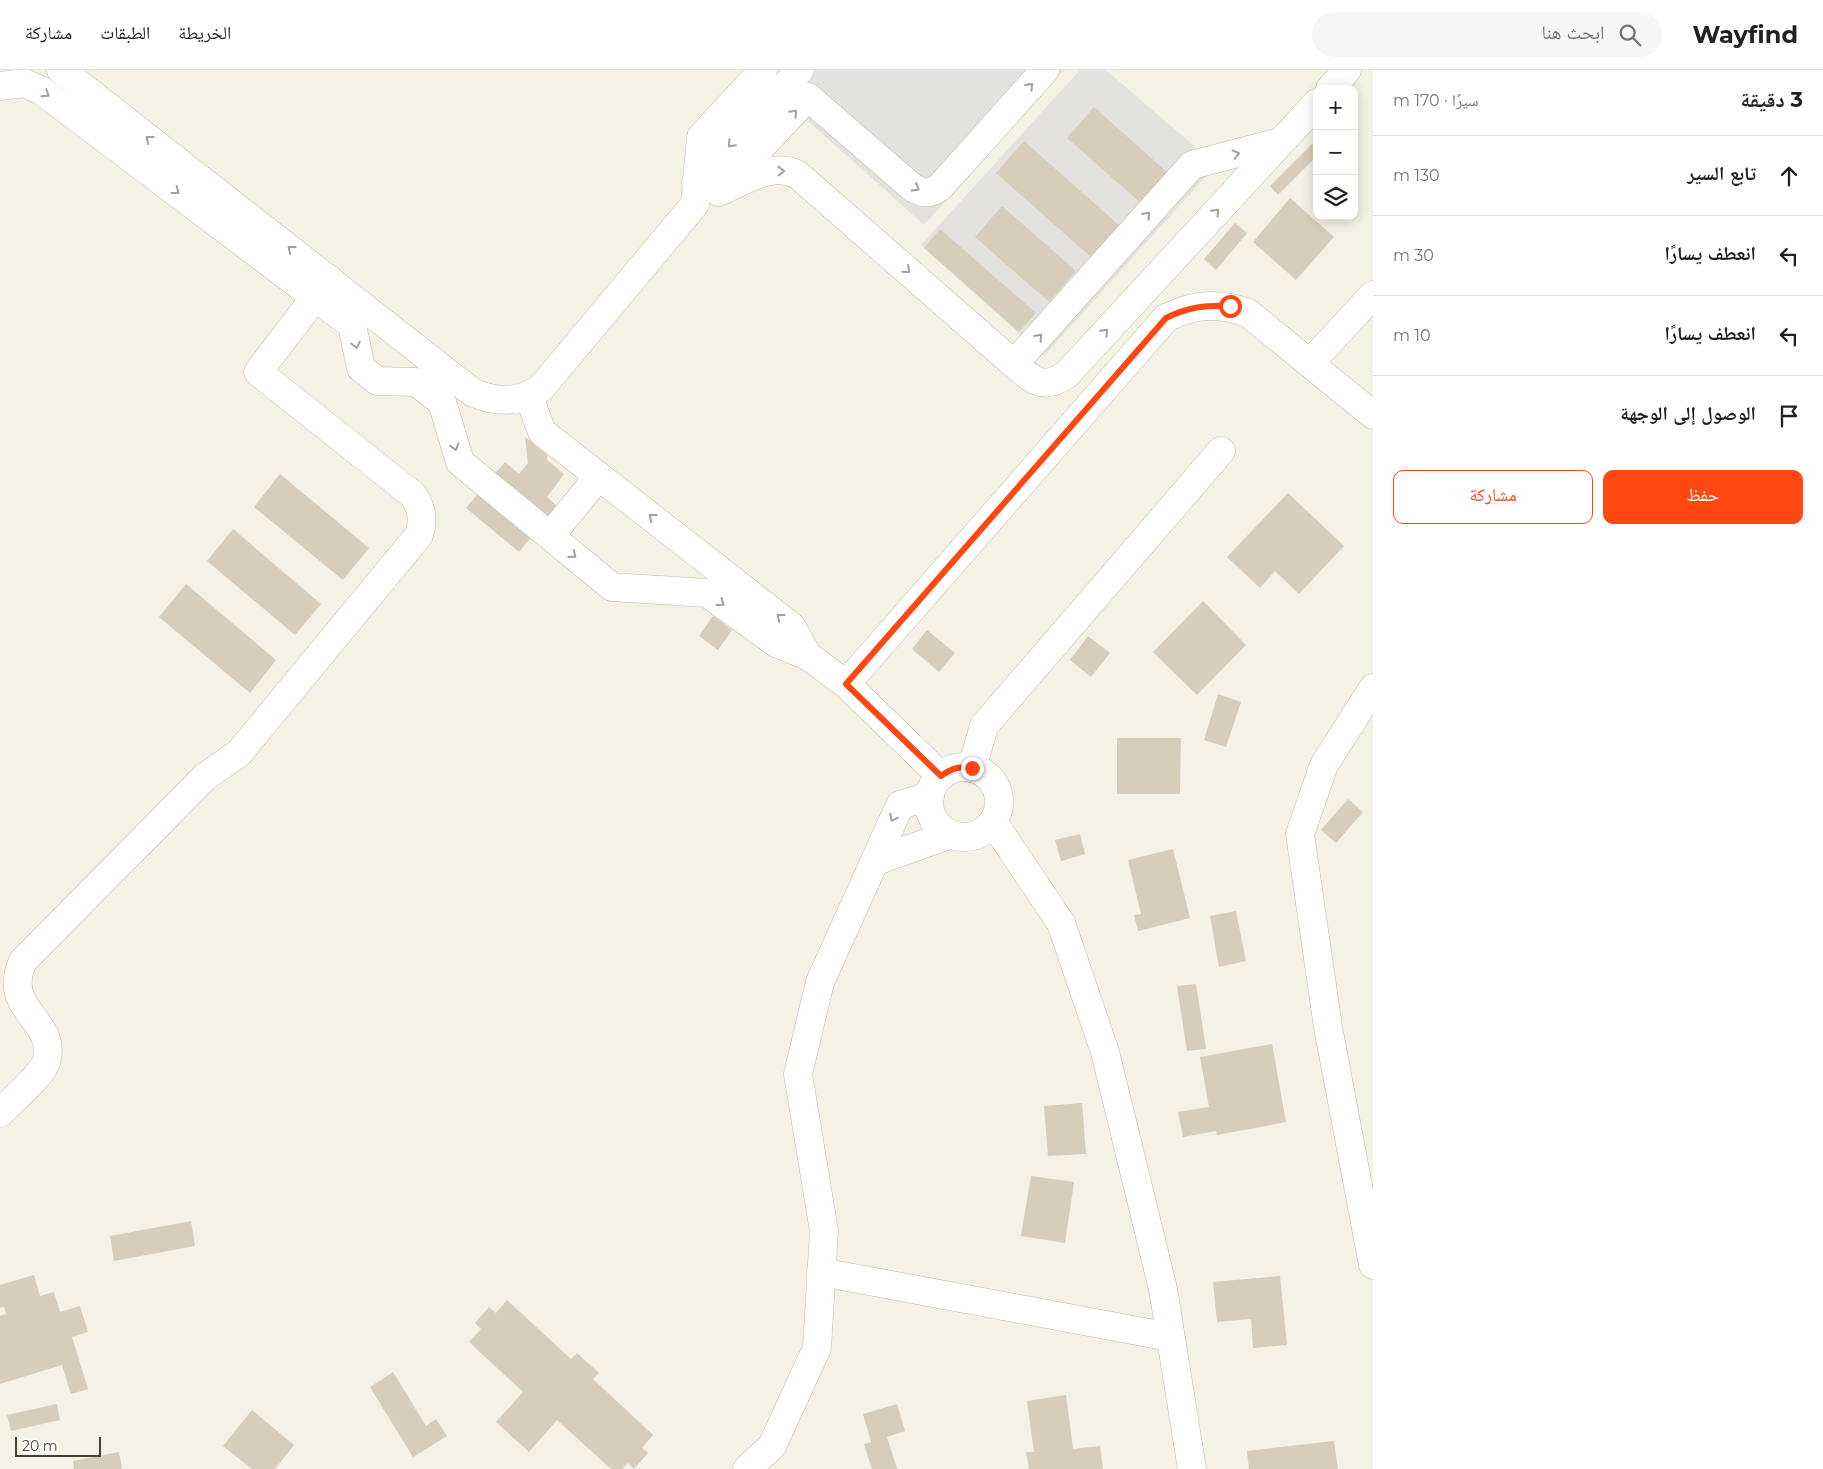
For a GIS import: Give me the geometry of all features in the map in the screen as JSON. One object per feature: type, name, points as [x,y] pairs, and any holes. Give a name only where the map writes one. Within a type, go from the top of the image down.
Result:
[{"type":"lane","points":[[61,70],[323,288],[352,325],[361,368],[377,381],[416,382],[442,402],[460,462],[550,536],[612,586],[708,593],[776,643],[808,656],[846,684],[935,786]]},
{"type":"lane","points":[[703,193],[701,138],[763,70]]},
{"type":"lane","points":[[0,86],[24,83],[42,90],[472,392],[490,399],[506,400],[529,397],[541,388],[703,193],[800,70]]},
{"type":"lane","points":[[703,193],[808,97],[913,188],[925,193],[933,192],[940,187],[1045,70]]},
{"type":"lane","points":[[1334,85],[1347,70]]},
{"type":"lane","points":[[703,193],[767,172],[790,170],[1014,364],[1039,383],[1048,383],[1066,375],[1313,107]]},
{"type":"lane","points":[[1014,364],[1192,165],[1280,142]]},
{"type":"lane","points":[[0,1113],[41,1071],[46,1061],[45,1039],[40,1027],[21,1004],[17,994],[17,971],[23,961],[204,777],[239,753],[419,535],[422,525],[422,514],[413,494],[258,372],[323,288]]},
{"type":"lane","points":[[1310,363],[1373,295]]},
{"type":"lane","points":[[846,684],[1166,318],[1192,307],[1207,305],[1230,306],[1248,313],[1373,415]]},
{"type":"lane","points":[[529,397],[542,432],[791,626],[808,656]]},
{"type":"lane","points":[[972,768],[984,726],[1221,451]]},
{"type":"lane","points":[[550,536],[599,476]]},
{"type":"lane","points":[[1373,688],[1324,765],[1300,834],[1328,1027],[1373,1265]]},
{"type":"lane","points":[[747,1469],[772,1446],[817,1348],[824,1231],[798,1074],[820,982],[900,804],[935,786],[950,769],[962,767],[983,772],[992,780],[997,790],[999,801],[993,822],[974,835],[962,837],[951,834],[941,828],[934,819],[930,808],[935,786]]},
{"type":"lane","points":[[993,822],[1062,922],[1105,1052],[1163,1289],[1192,1469]]},
{"type":"lane","points":[[876,861],[951,834]]},
{"type":"lane","points":[[821,1272],[1170,1337]]},
{"type":"shaded area","points":[[784,70],[1064,70],[924,225],[769,86]]},
{"type":"shaded area","points":[[1080,70],[1106,70],[1216,165],[1044,356],[921,245]]},
{"type":"building","points":[[1094,107],[1168,173],[1141,203],[1067,138]]},
{"type":"building","points":[[1024,141],[1120,226],[1092,258],[996,173]]},
{"type":"building","points":[[1313,143],[1313,160],[1278,195],[1270,186]]},
{"type":"building","points":[[1290,198],[1334,237],[1296,280],[1253,242]]},
{"type":"building","points":[[1002,206],[1076,271],[1049,302],[975,237]]},
{"type":"building","points":[[1235,223],[1247,233],[1216,270],[1204,259]]},
{"type":"building","points":[[940,229],[1036,313],[1019,332],[924,248]]},
{"type":"building","points":[[525,437],[547,455],[547,460],[564,474],[547,497],[557,506],[519,552],[466,508],[505,462],[519,474],[528,463]]},
{"type":"building","points":[[280,474],[369,548],[343,580],[254,507]]},
{"type":"building","points":[[1288,493],[1344,546],[1299,594],[1275,571],[1260,588],[1227,557]]},
{"type":"building","points":[[233,529],[321,604],[295,635],[207,561]]},
{"type":"building","points":[[186,584],[276,660],[250,693],[159,617]]},
{"type":"building","points":[[1203,601],[1246,645],[1197,695],[1153,652]]},
{"type":"building","points":[[713,616],[732,630],[718,650],[699,636]]},
{"type":"building","points":[[927,630],[955,653],[939,672],[912,649]]},
{"type":"building","points":[[1088,636],[1110,653],[1091,677],[1070,660]]},
{"type":"building","points":[[1218,694],[1241,702],[1226,747],[1204,740]]},
{"type":"building","points":[[1117,738],[1181,738],[1180,794],[1117,794]]},
{"type":"building","points":[[1348,799],[1363,812],[1336,843],[1321,830]]},
{"type":"building","points":[[1080,834],[1085,854],[1061,861],[1055,840]]},
{"type":"building","points":[[1173,849],[1190,918],[1138,931],[1134,915],[1141,914],[1128,860]]},
{"type":"building","points":[[1236,911],[1246,961],[1219,967],[1210,916]]},
{"type":"building","points":[[1196,984],[1206,1049],[1187,1051],[1177,986]]},
{"type":"building","points":[[1272,1044],[1286,1122],[1217,1135],[1216,1131],[1183,1137],[1178,1112],[1209,1107],[1200,1057]]},
{"type":"building","points":[[1082,1103],[1086,1154],[1048,1156],[1044,1106]]},
{"type":"building","points":[[1031,1176],[1074,1182],[1065,1243],[1021,1236]]},
{"type":"building","points":[[191,1221],[195,1246],[114,1261],[110,1236]]},
{"type":"building","points":[[34,1275],[40,1296],[54,1292],[60,1312],[80,1306],[88,1332],[72,1337],[88,1389],[71,1394],[62,1365],[0,1384],[0,1316],[6,1314],[4,1307],[0,1308],[0,1285]]},
{"type":"building","points":[[1280,1276],[1287,1345],[1253,1348],[1251,1319],[1217,1322],[1213,1282]]},
{"type":"building","points":[[507,1300],[571,1359],[577,1353],[599,1373],[593,1379],[653,1435],[642,1448],[648,1453],[634,1469],[628,1463],[622,1469],[611,1469],[557,1420],[529,1452],[496,1422],[523,1392],[469,1342],[481,1329],[475,1323],[489,1307],[496,1313]]},
{"type":"building","points":[[393,1372],[426,1426],[436,1419],[447,1436],[413,1457],[370,1387]]},
{"type":"building","points":[[1066,1395],[1073,1449],[1100,1446],[1103,1469],[1029,1469],[1026,1452],[1034,1452],[1027,1401]]},
{"type":"building","points":[[57,1404],[60,1420],[11,1431],[7,1415]]},
{"type":"building","points":[[897,1404],[905,1431],[887,1437],[897,1469],[872,1469],[864,1444],[871,1442],[863,1414]]},
{"type":"building","points":[[252,1410],[294,1445],[275,1469],[252,1469],[223,1446]]},
{"type":"building","points":[[1334,1441],[1338,1469],[1249,1469],[1247,1451]]},
{"type":"building","points":[[119,1452],[122,1469],[74,1469],[73,1461]]},
{"type":"route","points":[[972,768],[950,769],[941,776],[846,684],[1166,318],[1184,309],[1207,305],[1230,306]]}]
